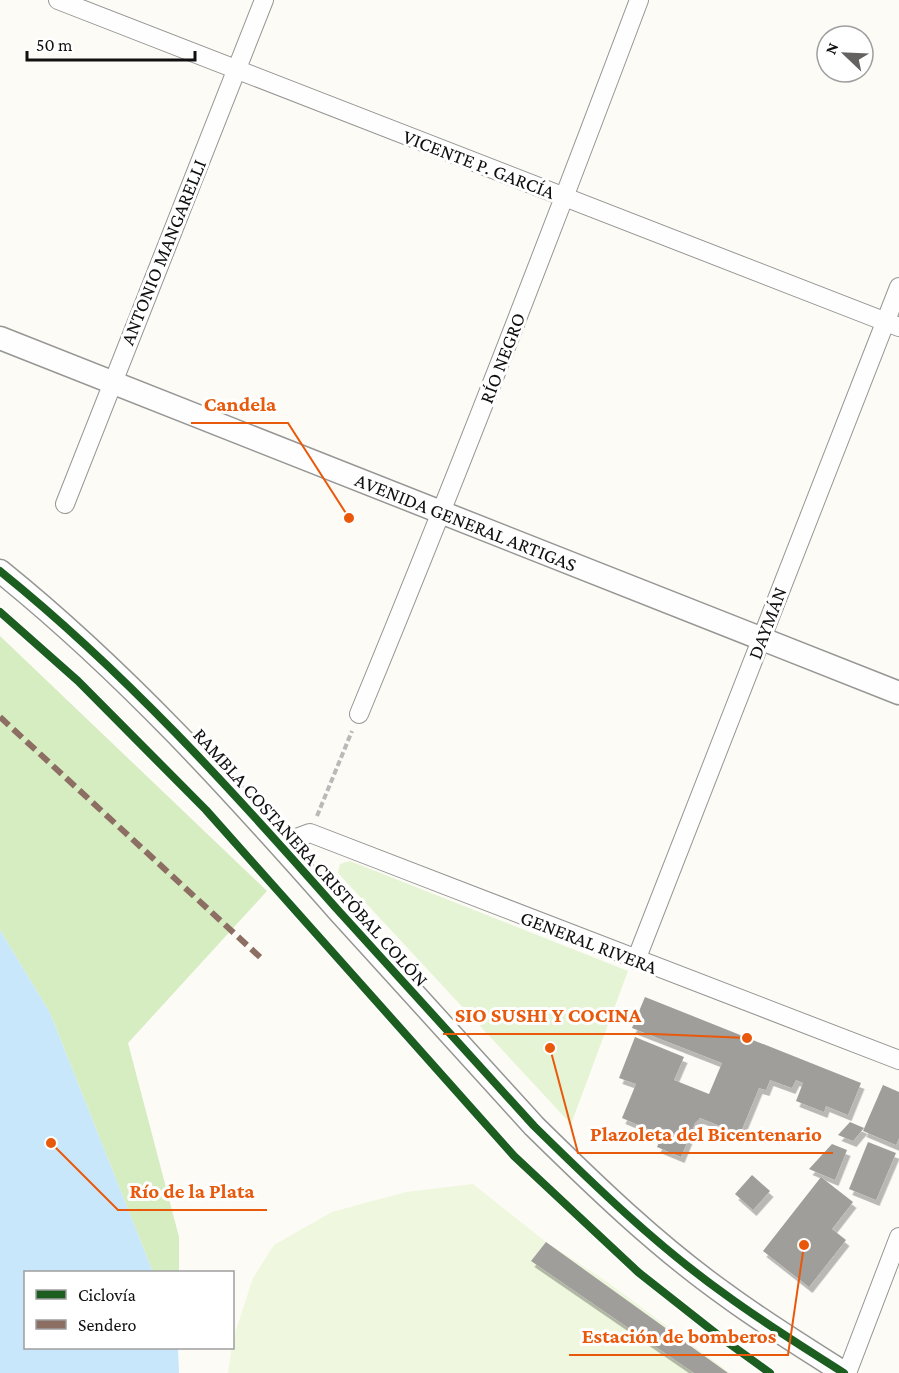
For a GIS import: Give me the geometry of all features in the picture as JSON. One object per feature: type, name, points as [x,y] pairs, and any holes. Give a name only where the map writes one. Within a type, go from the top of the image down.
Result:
[{"type":"street","name":"VICENTE P. GARCÍA","points":[[58,0],[892,325]]},
{"type":"street","name":"ANTONIO MANGARELLI","points":[[64,504],[264,0]]},
{"type":"street","name":"RÍO NEGRO","points":[[359,714],[442,512],[639,0]]},
{"type":"street","name":"DAYMÁN","points":[[636,960],[761,639],[892,325],[899,287]]},
{"type":"street","name":"AVENIDA GENERAL ARTIGAS","points":[[0,338],[899,693]]},
{"type":"street","name":"RAMBLA COSTANERA CRISTÓBAL COLÓN","points":[[0,571],[70,630],[143,699],[280,844],[534,1126],[610,1199],[668,1250],[725,1294],[846,1373]]},
{"type":"street","points":[[280,844],[310,834]]},
{"type":"street","name":"GENERAL RIVERA","points":[[310,834],[899,1060]]},
{"type":"street","points":[[846,1373],[899,1237]]},
{"type":"path","points":[[0,612],[78,681],[206,810],[514,1156],[638,1272],[770,1373]]},
{"type":"path","points":[[310,834],[359,714]]},
{"type":"green space","points":[[0,636],[267,891],[128,1043],[179,1237],[179,1271],[153,1271],[50,1013],[0,930]]},
{"type":"green space","points":[[350,861],[628,971],[571,1124],[338,873],[340,864]]},
{"type":"green space","points":[[473,1184],[546,1242],[606,1281],[730,1373],[228,1373],[232,1349],[234,1349],[234,1336],[253,1278],[274,1245],[332,1212],[406,1192]]},
{"type":"water","points":[[0,930],[50,1013],[153,1271],[24,1271],[24,1349],[178,1349],[179,1373],[0,1373]]},
{"type":"building","points":[[645,997],[861,1083],[848,1115],[826,1106],[824,1112],[796,1101],[803,1083],[796,1080],[792,1088],[770,1080],[766,1090],[759,1088],[740,1134],[700,1118],[695,1123],[681,1157],[657,1147],[662,1135],[622,1118],[636,1084],[619,1078],[635,1037],[684,1057],[674,1080],[709,1094],[722,1063],[632,1028]]},
{"type":"building","points":[[883,1085],[899,1092],[899,1138],[896,1145],[863,1131]]},
{"type":"building","points":[[850,1122],[864,1128],[853,1141],[838,1135]]},
{"type":"building","points":[[868,1142],[896,1153],[876,1200],[849,1189]]},
{"type":"building","points":[[832,1144],[847,1150],[835,1180],[809,1169]]},
{"type":"building","points":[[752,1175],[770,1191],[753,1210],[735,1194]]},
{"type":"building","points":[[821,1177],[853,1202],[832,1229],[846,1240],[809,1287],[763,1251]]},
{"type":"building","points":[[546,1242],[728,1373],[694,1373],[531,1261]]},
{"type":"marked path","points":[[0,717],[261,958]]},
{"type":"cycle path","points":[[0,571],[90,649],[175,732],[257,819],[534,1126],[580,1171],[627,1215],[700,1276],[844,1373]]},
{"type":"cycle path","points":[[0,612],[78,681],[206,810],[514,1156],[638,1272],[770,1373]]},
{"type":"place","name":"Candela","points":[[349,518]]},
{"type":"place","name":"SIO SUSHI Y COCINA","points":[[747,1038]]},
{"type":"place","name":"Plazoleta del Bicentenario","points":[[550,1048]]},
{"type":"place","name":"Río de la Plata","points":[[51,1143]]},
{"type":"place","name":"Estación de bomberos","points":[[804,1245]]}]
